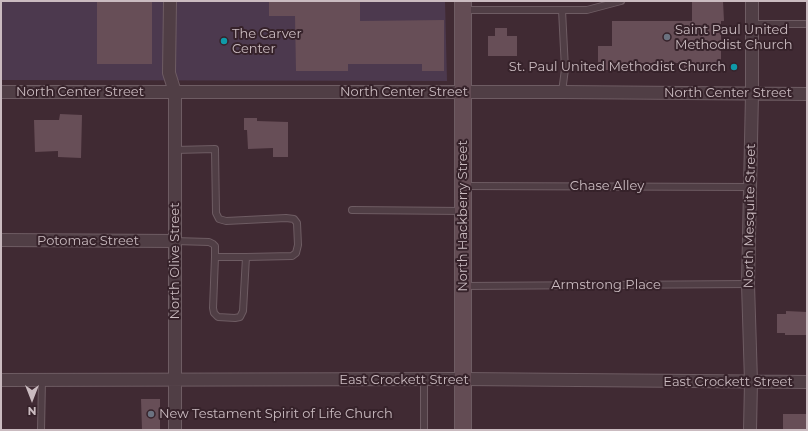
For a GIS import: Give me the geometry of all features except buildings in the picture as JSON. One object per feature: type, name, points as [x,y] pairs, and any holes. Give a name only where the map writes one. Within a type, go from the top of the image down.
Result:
[{"type":"main road","name":"North Hackberry Street","points":[[463,5],[463,430]]},
{"type":"street","points":[[170,1],[169,73],[176,92]]},
{"type":"street","name":"North Mesquite Street","points":[[750,430],[748,284],[752,94],[752,1]]},
{"type":"street","name":"North Center Street","points":[[1,92],[562,92],[807,94]]},
{"type":"street","name":"North Olive Street","points":[[175,430],[176,92]]},
{"type":"street","name":"Potomac Street","points":[[1,240],[175,241]]},
{"type":"street","name":"East Crockett Street","points":[[1,380],[807,382]]},
{"type":"lane","points":[[463,5],[587,10],[621,1]]},
{"type":"lane","points":[[562,10],[565,69],[562,92]]},
{"type":"lane","points":[[752,24],[805,24]]},
{"type":"lane","points":[[176,150],[215,149],[216,213],[220,219],[226,221],[286,218],[294,219],[296,223],[298,245],[296,253],[292,256],[215,257]]},
{"type":"lane","name":"Chase Alley","points":[[463,186],[750,187]]},
{"type":"lane","points":[[352,210],[463,211]]},
{"type":"lane","points":[[175,241],[209,242],[215,246],[213,308],[214,313],[218,317],[240,317],[243,311],[246,257]]},
{"type":"lane","name":"Armstrong Place","points":[[463,286],[748,284]]},
{"type":"lane","points":[[41,430],[42,380]]},
{"type":"lane","points":[[424,380],[424,430]]},
{"type":"shaded area","name":"The Carver Center","points":[[1,1],[445,1],[447,81],[1,80]]},
{"type":"place","name":"Saint Paul United Methodist Church","points":[[667,37]]},
{"type":"place","name":"The Carver Center","points":[[224,41]]},
{"type":"place","name":"St. Paul United Methodist Church","points":[[734,67]]},
{"type":"place","name":"New Testament Spirit of Life Church","points":[[151,414]]}]
